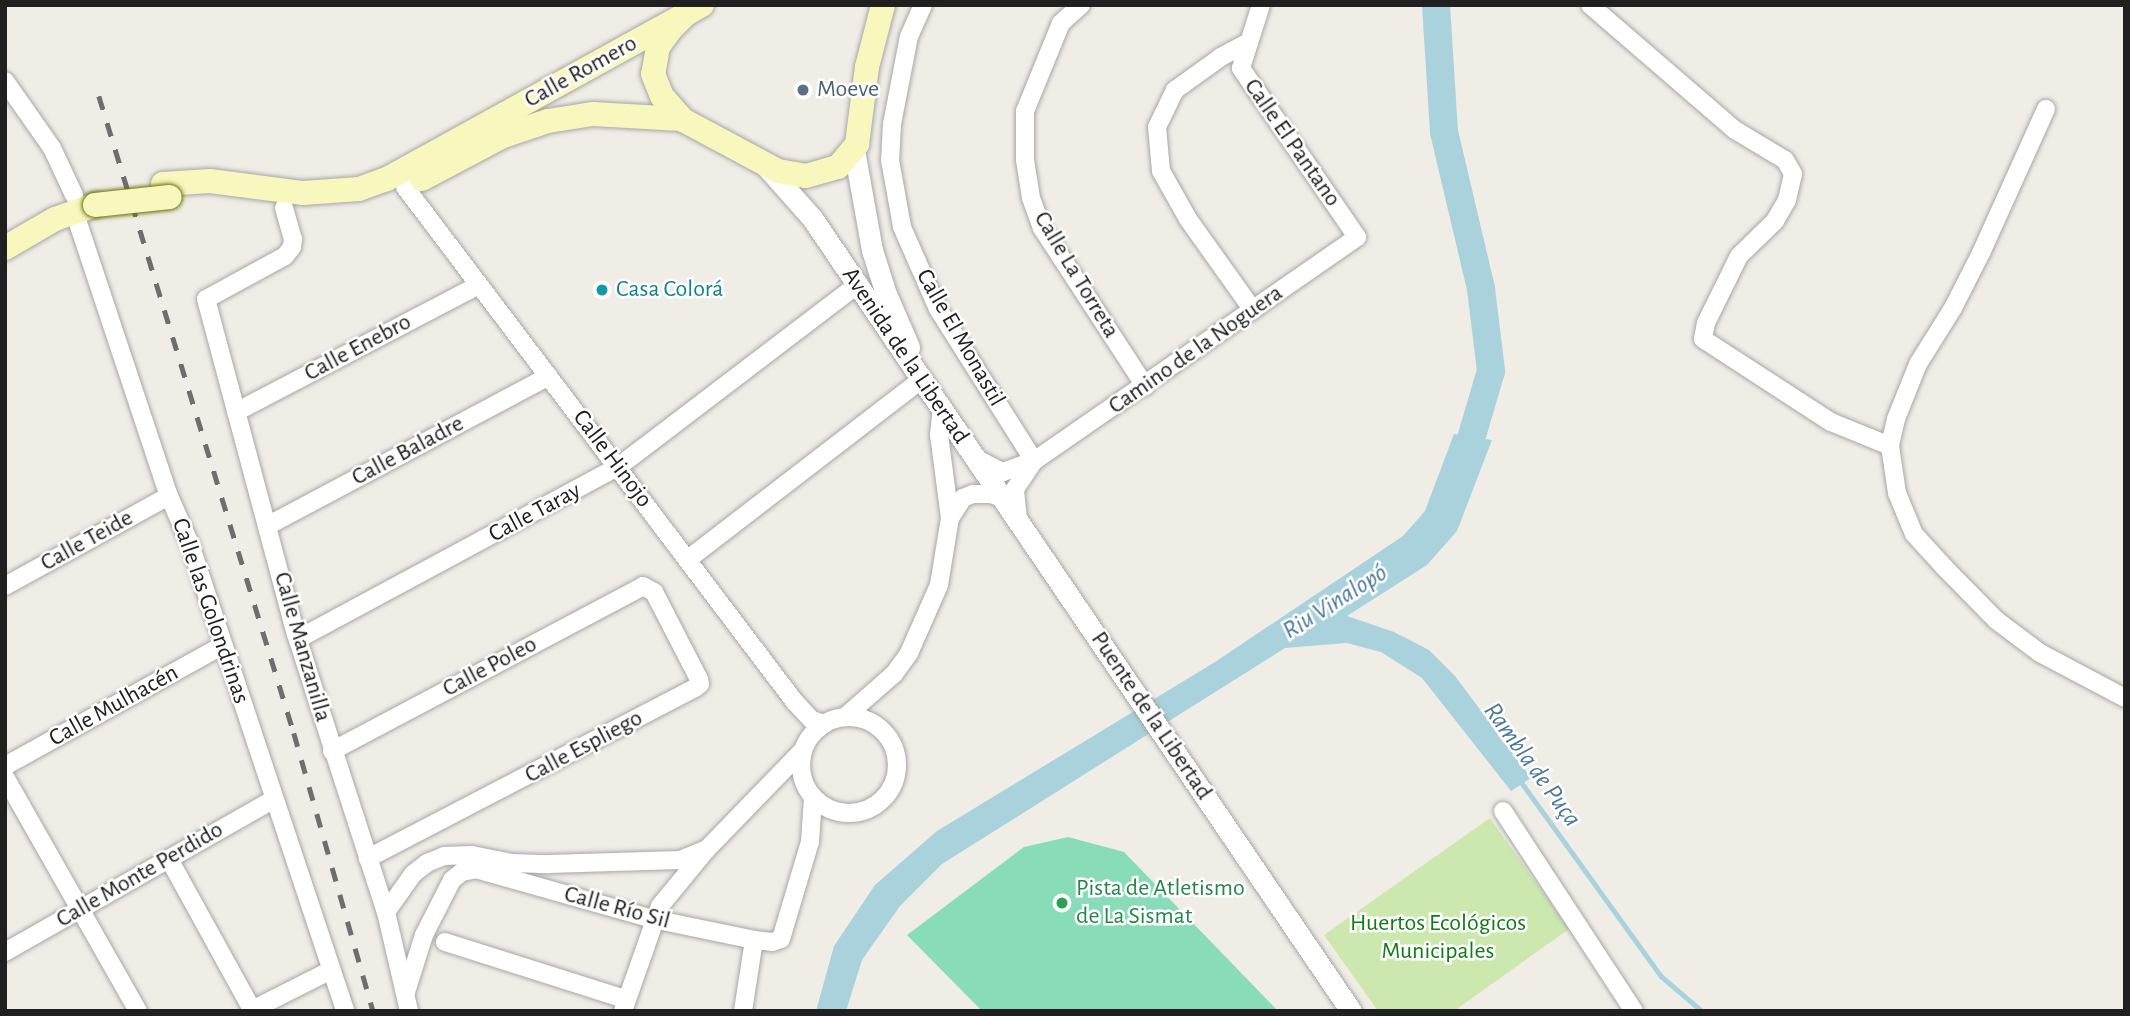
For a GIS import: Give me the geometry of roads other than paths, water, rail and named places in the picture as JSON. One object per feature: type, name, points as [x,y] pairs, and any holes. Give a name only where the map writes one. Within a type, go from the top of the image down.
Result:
[{"type":"main road","points":[[694,10],[664,38],[653,66],[662,96],[681,118],[765,165],[792,175],[816,175],[838,167],[854,150],[867,67],[884,5]]},
{"type":"main road","name":"Calle Romero","points":[[480,138],[694,10]]},
{"type":"main road","points":[[5,231],[83,201],[167,190],[210,180],[303,193],[359,189],[480,138],[571,117],[617,114],[681,118]]},
{"type":"main road","points":[[167,190],[284,208],[337,209],[365,204],[405,187],[480,138]]},
{"type":"main road","points":[[5,248],[83,201]]},
{"type":"street","name":"Calle El Monastil","points":[[923,5],[909,36],[892,124],[890,160],[902,227],[918,269],[944,320],[1034,461]]},
{"type":"street","name":"Calle La Torreta","points":[[1081,5],[1060,23],[1025,111],[1025,160],[1031,198],[1042,228],[1145,386]]},
{"type":"street","name":"Calle El Pantano","points":[[1261,5],[1241,68],[1357,237]]},
{"type":"street","points":[[1590,5],[1735,130],[1786,160],[1793,174],[1787,200],[1775,221],[1739,256],[1706,323],[1703,339],[1830,422],[1890,446]]},
{"type":"street","points":[[1249,42],[1221,57],[1175,90],[1157,127],[1161,171],[1188,219],[1253,310]]},
{"type":"street","name":"Calle las Golondrinas","points":[[5,81],[52,148],[83,201],[169,496],[190,544],[345,1011]]},
{"type":"street","points":[[2046,109],[1981,253],[1953,308],[1918,364],[1896,419],[1890,446],[1897,493],[1914,534],[1944,567],[1997,620],[2040,653],[2125,698]]},
{"type":"street","points":[[854,150],[866,226],[880,277],[906,340],[933,394],[950,518],[939,584],[909,653],[881,689],[875,702],[875,724]]},
{"type":"street","name":"Avenida de la Libertad","points":[[765,165],[813,218],[856,286],[933,394],[1039,552]]},
{"type":"street","name":"Calle Hinojo","points":[[405,187],[794,701],[812,720],[824,724]]},
{"type":"street","name":"Calle Manzanilla","points":[[284,208],[293,239],[292,247],[285,256],[206,299],[298,639],[386,912],[408,1002]]},
{"type":"street","name":"Camino de la Noguera","points":[[1034,461],[1357,237]]},
{"type":"street","name":"Calle Enebro","points":[[236,412],[479,285]]},
{"type":"street","name":"Calle Taray","points":[[298,639],[618,467],[856,286]]},
{"type":"street","name":"Calle Baladre","points":[[267,526],[549,376]]},
{"type":"street","points":[[687,560],[933,394]]},
{"type":"street","points":[[974,457],[989,468],[1003,472],[1034,461]]},
{"type":"street","points":[[1018,519],[1015,489],[1034,461]]},
{"type":"street","points":[[950,518],[963,498],[973,494],[1002,498]]},
{"type":"street","name":"Calle Teide","points":[[5,586],[169,496]]},
{"type":"street","name":"Puente de la Libertad","points":[[1039,552],[1351,1011]]},
{"type":"street","name":"Calle Poleo","points":[[332,751],[643,586],[648,587]]},
{"type":"street","name":"Calle Espliego","points":[[368,858],[700,684],[654,592],[648,587]]},
{"type":"street","name":"Calle Mulhacén","points":[[5,766],[223,645]]},
{"type":"street","points":[[445,942],[624,1005],[653,919],[669,893],[707,849],[803,750],[814,731],[846,716],[881,689]]},
{"type":"street","points":[[810,842],[828,823],[877,805],[895,780],[897,753],[887,734],[875,724],[846,716]]},
{"type":"street","points":[[743,1011],[754,940],[772,942],[781,939],[810,842],[810,794],[800,764],[803,750]]},
{"type":"street","points":[[5,777],[138,1011]]},
{"type":"street","points":[[765,790],[786,785],[810,794],[835,811],[847,814]]},
{"type":"street","name":"Calle Monte Perdido","points":[[5,952],[274,799]]},
{"type":"street","points":[[1503,811],[1634,1011]]},
{"type":"street","points":[[386,912],[413,874],[427,863],[444,856],[472,855],[524,864],[680,859],[707,849]]},
{"type":"street","points":[[169,859],[252,1010],[331,970]]},
{"type":"street","points":[[662,860],[671,878],[669,893]]},
{"type":"street","name":"Calle Manzanilla","points":[[408,1002],[424,935],[452,880],[467,870],[482,869]]},
{"type":"street","name":"Calle Río Sil","points":[[482,869],[653,919],[754,940]]},
{"type":"water","points":[[1454,434],[1492,440],[1457,531],[1427,565],[1347,616],[1394,632],[1429,650],[1455,676],[1531,778],[1511,791],[1422,678],[1381,652],[1347,643],[1285,648],[942,864],[900,906],[862,960],[846,1011],[816,1011],[834,946],[875,885],[937,831],[1215,662],[1403,536],[1425,511]]},
{"type":"waterway","name":"Riu Vinalopó","points":[[1436,5],[1444,132],[1481,289],[1491,371],[1461,472]]},
{"type":"waterway","name":"Rambla de Puça","points":[[1519,779],[1661,976],[1702,1011]]},
{"type":"railway","points":[[99,96],[294,733],[373,1011]]},
{"type":"place","name":"Moeve","points":[[803,90]]},
{"type":"place","name":"Casa Colorá","points":[[602,290]]},
{"type":"place","name":"Pista de Atletismo de La Sismat","points":[[1062,903]]},
{"type":"park label","name":"Huertos Ecológicos Municipales","points":[[1438,938]]}]
